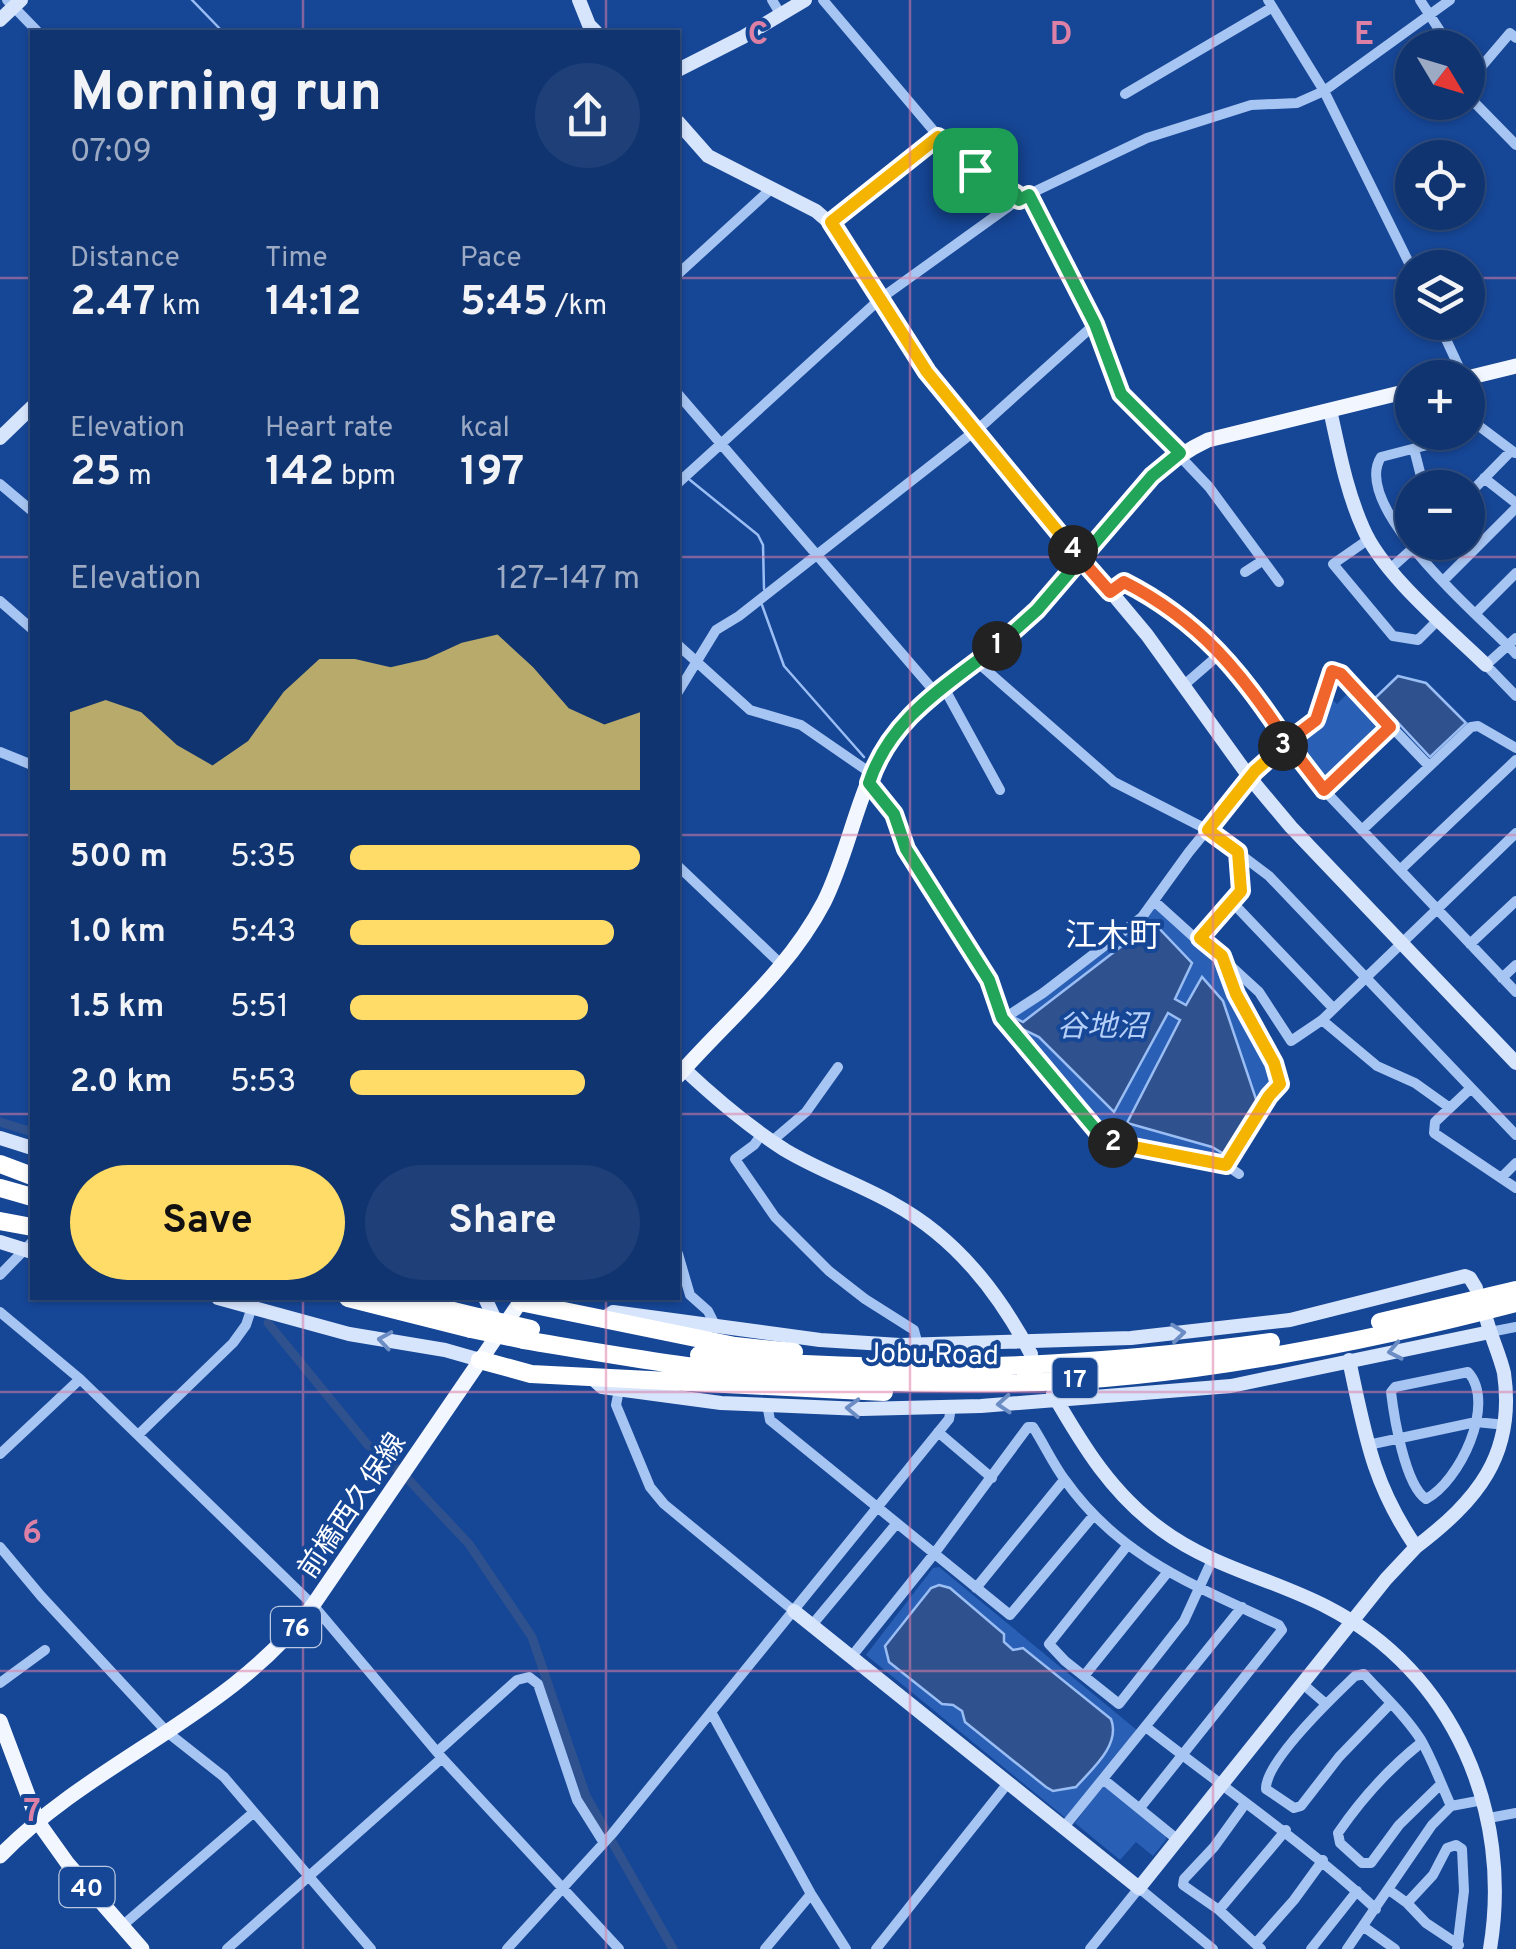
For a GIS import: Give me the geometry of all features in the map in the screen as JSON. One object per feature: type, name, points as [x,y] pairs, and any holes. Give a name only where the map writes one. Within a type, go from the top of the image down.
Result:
[{"type":"highway","points":[[0,1164],[30,1175]]},
{"type":"highway","points":[[0,1188],[30,1196]]},
{"type":"highway","points":[[0,1200],[30,1208]]},
{"type":"highway","points":[[0,1220],[30,1227]]},
{"type":"highway","name":"Jobu Road","points":[[527,1334],[751,1361],[863,1367],[992,1367],[1160,1357],[1281,1341],[1516,1290]]},
{"type":"highway","name":"Jobu Road","points":[[358,1300],[744,1373],[1009,1382],[1177,1368],[1284,1353],[1516,1303]]},
{"type":"highway","name":"Jobu Road","points":[[406,1300],[474,1323]]},
{"type":"highway","points":[[522,1300],[735,1346],[992,1367]]},
{"type":"highway","points":[[500,1330],[514,1362],[551,1375]]},
{"type":"highway","points":[[480,1360],[531,1374],[864,1392],[1009,1382]]},
{"type":"main road","points":[[1485,373],[1516,366]]},
{"type":"main road","points":[[680,1069],[782,966],[806,934],[829,892],[870,779],[895,732],[939,689],[1037,610],[1152,476],[1180,453],[1208,440],[1395,394]]},
{"type":"main road","name":"前橋西久保線","points":[[0,1856],[38,1822],[268,1658],[313,1605],[516,1300]]},
{"type":"main road","name":"40","points":[[0,1721],[38,1822],[138,1948]]},
{"type":"street","points":[[579,0],[594,30]]},
{"type":"street","points":[[772,0],[781,15]]},
{"type":"street","points":[[680,69],[805,0]]},
{"type":"street","points":[[823,0],[938,137],[975,170],[1024,197],[1095,324],[1121,394],[1180,453],[1249,538],[1278,582]]},
{"type":"street","points":[[1420,0],[1440,30]]},
{"type":"street","points":[[680,481],[880,299],[1024,197],[1147,138],[1251,105],[1297,102],[1324,92],[1450,0]]},
{"type":"street","points":[[0,20],[14,2],[36,30]]},
{"type":"street","points":[[1126,94],[1269,4],[1324,92],[1403,250]]},
{"type":"street","points":[[1485,59],[1510,32],[1516,38]]},
{"type":"street","points":[[1485,113],[1516,145]]},
{"type":"street","points":[[680,124],[708,156],[831,222],[927,372],[1184,685],[1250,778],[1291,827],[1516,1063]]},
{"type":"street","points":[[831,222],[938,137]]},
{"type":"street","points":[[680,272],[771,189]]},
{"type":"street","points":[[680,689],[719,626],[739,616],[974,432],[1095,324]]},
{"type":"street","points":[[680,396],[939,689],[1000,790]]},
{"type":"street","points":[[0,438],[30,409]]},
{"type":"street","points":[[1330,410],[1344,478],[1369,539],[1390,569],[1516,696]]},
{"type":"street","points":[[1485,430],[1514,452],[1485,477]]},
{"type":"street","points":[[1395,527],[1374,467],[1381,457],[1407,450]]},
{"type":"street","points":[[1444,582],[1516,505],[1485,479]]},
{"type":"street","points":[[0,484],[30,509]]},
{"type":"street","points":[[1369,539],[1333,564],[1393,636],[1418,640],[1439,620]]},
{"type":"street","points":[[1390,569],[1401,560]]},
{"type":"street","points":[[1428,560],[1444,582],[1514,646],[1486,666]]},
{"type":"street","points":[[1245,572],[1262,562]]},
{"type":"street","points":[[1476,613],[1516,573]]},
{"type":"street","points":[[1110,592],[1124,582],[1151,596],[1174,610],[1221,653],[1246,681],[1324,790],[1516,992]]},
{"type":"street","points":[[0,601],[30,628]]},
{"type":"street","points":[[680,647],[750,710],[801,725],[870,779],[894,814],[906,849],[989,980],[1002,1018],[1107,1143],[1226,1165],[1238,1174]]},
{"type":"street","points":[[1184,685],[1221,653]]},
{"type":"street","points":[[977,662],[1114,782],[1208,830],[1269,876],[1516,1135]]},
{"type":"street","points":[[1002,1018],[1043,993],[1142,917],[1250,778],[1316,720],[1332,671],[1341,674],[1429,766]]},
{"type":"street","points":[[1362,830],[1472,727],[1478,726],[1516,748]]},
{"type":"street","points":[[1324,790],[1390,727]]},
{"type":"street","points":[[0,752],[30,763]]},
{"type":"street","points":[[1400,870],[1516,760]]},
{"type":"street","points":[[1200,938],[1260,992],[1292,1041],[1322,1020],[1516,834]]},
{"type":"street","points":[[1154,901],[1196,940],[1200,938],[1241,891],[1238,852]]},
{"type":"street","points":[[680,868],[782,966]]},
{"type":"street","points":[[1470,944],[1516,901]]},
{"type":"street","points":[[1232,902],[1334,1008]]},
{"type":"street","points":[[1222,956],[1236,994],[1274,1063],[1280,1084],[1226,1165]]},
{"type":"street","points":[[1502,978],[1516,965]]},
{"type":"street","points":[[1322,1020],[1377,1066],[1416,1083],[1450,1108]]},
{"type":"street","points":[[838,1067],[806,1112],[735,1159],[775,1217],[829,1271],[914,1330],[918,1345]]},
{"type":"street","points":[[680,1069],[767,1138],[818,1169],[891,1202],[934,1230],[986,1282],[1027,1346]]},
{"type":"street","points":[[1471,1088],[1433,1126],[1434,1134],[1516,1188]]},
{"type":"street","points":[[0,1138],[30,1147]]},
{"type":"street","points":[[1502,1178],[1516,1163]]},
{"type":"street","points":[[0,1242],[30,1248]]},
{"type":"street","points":[[0,1275],[30,1248]]},
{"type":"street","points":[[680,1261],[690,1295],[715,1324]]},
{"type":"street","points":[[604,1318],[613,1312],[820,1340],[1027,1346],[1290,1320],[1465,1276],[1476,1288]]},
{"type":"street","points":[[226,1300],[348,1334],[445,1350],[480,1360]]},
{"type":"street","points":[[485,1300],[500,1330]]},
{"type":"street","points":[[138,1436],[233,1343],[246,1326],[252,1307]]},
{"type":"street","points":[[0,1312],[80,1378],[313,1605],[440,1755],[618,1949]]},
{"type":"street","points":[[592,1378],[602,1387],[720,1404],[950,1408],[1053,1395],[1231,1386],[1489,1327],[1516,1327]]},
{"type":"street","points":[[1090,1949],[1376,1592],[1416,1547],[1465,1508],[1483,1486],[1498,1459],[1512,1401],[1489,1327]]},
{"type":"street","points":[[1349,1360],[1382,1492],[1416,1547]]},
{"type":"street","points":[[1465,1372],[1473,1378],[1476,1422],[1462,1460],[1447,1482],[1428,1498],[1418,1492],[1400,1438],[1393,1389],[1465,1372]]},
{"type":"street","points":[[0,1454],[80,1378]]},
{"type":"street","points":[[619,1390],[616,1405],[657,1495],[794,1611],[1213,1949]]},
{"type":"street","points":[[1053,1395],[1110,1484],[1161,1530],[1212,1560],[1298,1594],[1354,1623],[1391,1653],[1436,1700],[1470,1761],[1489,1818],[1497,1890],[1490,1949]]},
{"type":"street","points":[[767,1404],[770,1420],[1006,1613],[1014,1613],[1094,1515]]},
{"type":"street","points":[[507,1949],[604,1843],[794,1611],[948,1419],[950,1408]]},
{"type":"street","points":[[1368,1445],[1476,1422],[1506,1425]]},
{"type":"street","points":[[852,1656],[1031,1426],[1064,1480],[1127,1546],[1166,1573],[1279,1624],[1282,1630],[1140,1808]]},
{"type":"street","points":[[938,1432],[992,1478]]},
{"type":"street","points":[[976,1588],[1064,1480]]},
{"type":"street","points":[[812,1625],[897,1523]]},
{"type":"street","points":[[1127,1546],[1049,1644],[1115,1701],[1123,1701],[1174,1638],[1212,1560]]},
{"type":"street","points":[[0,1547],[166,1732],[224,1777],[372,1949]]},
{"type":"street","points":[[1084,1676],[1166,1573]]},
{"type":"street","points":[[1064,1827],[1242,1607]]},
{"type":"street","points":[[0,1683],[44,1650]]},
{"type":"street","points":[[1392,1704],[1338,1756],[1301,1806],[1294,1808],[1266,1789],[1266,1780],[1326,1704],[1355,1676],[1364,1674],[1392,1704],[1422,1742],[1450,1806]]},
{"type":"street","points":[[227,1949],[517,1680],[529,1677],[538,1684],[578,1800],[604,1843]]},
{"type":"street","points":[[1304,1685],[1326,1704]]},
{"type":"street","points":[[710,1712],[846,1949]]},
{"type":"street","points":[[1146,1727],[1245,1804],[1286,1830],[1376,1909]]},
{"type":"street","points":[[1422,1742],[1382,1776],[1357,1806],[1338,1833],[1340,1843],[1362,1863],[1372,1863],[1399,1824],[1441,1784]]},
{"type":"street","points":[[1104,1779],[1178,1840]]},
{"type":"street","points":[[876,1949],[1008,1784]]},
{"type":"street","points":[[1347,1949],[1432,1825],[1450,1806],[1483,1800]]},
{"type":"street","points":[[1245,1804],[1183,1885],[1219,1910],[1258,1946],[1323,1860]]},
{"type":"street","points":[[122,1926],[254,1812]]},
{"type":"street","points":[[1489,1818],[1516,1813]]},
{"type":"street","points":[[1219,1910],[1286,1830]]},
{"type":"street","points":[[1407,1903],[1433,1875],[1447,1848],[1456,1844],[1462,1849],[1464,1891],[1458,1947]]},
{"type":"street","points":[[1389,1890],[1458,1947]]},
{"type":"street","points":[[1311,1949],[1356,1891]]},
{"type":"street","points":[[766,1949],[811,1894]]},
{"type":"street","points":[[1364,1927],[1395,1949]]},
{"type":"shaded area","points":[[1351,690],[1382,722],[1383,729],[1329,781],[1321,782],[1293,740],[1318,724],[1326,694],[1337,704]]},
{"type":"shaded area","name":"谷地沼","points":[[1155,907],[1215,961],[1270,1065],[1275,1083],[1224,1159],[1112,1139],[1102,1133],[1008,1021]]},
{"type":"shaded area","points":[[939,1567],[1138,1731],[1067,1819],[866,1655],[933,1568]]},
{"type":"shaded area","points":[[1102,1786],[1166,1833],[1166,1840],[1153,1856],[1136,1842],[1120,1860],[1075,1823]]},
{"type":"water","points":[[1398,676],[1426,683],[1466,723],[1430,757],[1375,698]]},
{"type":"water","name":"谷地沼","points":[[1153,922],[1192,963],[1175,999],[1186,1005],[1202,977],[1223,1001],[1257,1102],[1224,1154],[1212,1147],[1127,1123],[1180,1020],[1168,1013],[1114,1112],[1039,1037],[1010,1023],[1015,1018],[1023,1022]]},
{"type":"water","points":[[931,1588],[950,1588],[1004,1634],[1004,1642],[1013,1650],[1023,1648],[1111,1719],[1109,1747],[1076,1787],[1053,1791],[1046,1787],[965,1722],[962,1711],[942,1704],[889,1662],[885,1646]]},
{"type":"waterway","points":[[192,0],[221,30]]},
{"type":"waterway","points":[[690,480],[758,535],[763,545],[764,589]]},
{"type":"waterway","points":[[762,605],[784,666],[864,757]]},
{"type":"waterway","points":[[0,1122],[30,1131]]},
{"type":"waterway","points":[[268,1323],[367,1444],[397,1469]]},
{"type":"waterway","points":[[407,1478],[469,1544],[532,1637],[586,1796],[673,1949]]},
{"type":"district","name":"江木町","points":[[1113,935]]},
{"type":"route","points":[[975,170],[938,137],[831,222],[927,372],[1082,561],[1110,592],[1124,582],[1174,610],[1235,666],[1287,742],[1316,720],[1332,671],[1341,674],[1390,727],[1324,790],[1287,742],[1255,771],[1208,830],[1238,852],[1241,891],[1200,938],[1222,956],[1236,994],[1274,1063],[1280,1084],[1226,1165],[1107,1143],[1002,1018],[989,980],[906,849],[894,814],[869,783],[885,748],[909,715],[1037,610],[1082,561],[1152,476],[1180,453],[1121,394],[1095,324],[1029,195],[1019,200],[1016,194],[975,170]]}]
